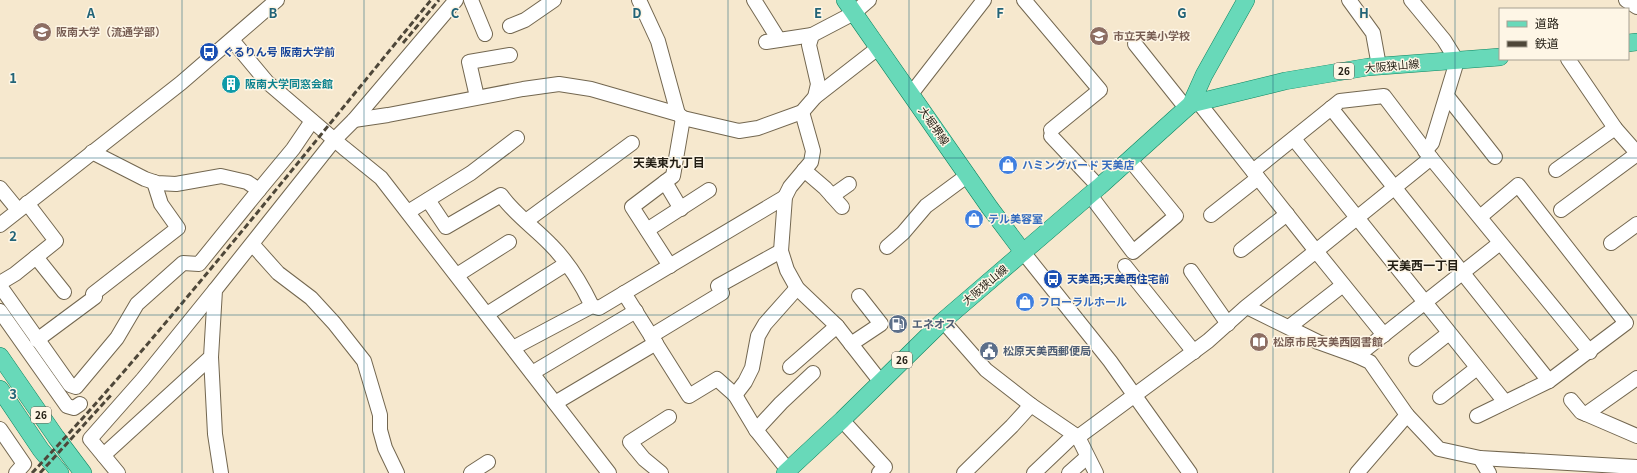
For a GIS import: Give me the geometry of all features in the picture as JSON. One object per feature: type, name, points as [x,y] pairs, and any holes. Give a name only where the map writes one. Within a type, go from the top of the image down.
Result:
[{"type":"main road","name":"大阪狭山線","points":[[787,472],[943,321],[1192,105],[1204,75],[1246,0]]},
{"type":"main road","name":"大堀堺線","points":[[849,6],[1023,252]]},
{"type":"main road","name":"大阪狭山線","points":[[1192,105],[1285,81],[1379,66],[1499,57]]},
{"type":"main road","name":"26","points":[[0,356],[56,438],[83,473]]},
{"type":"main road","name":"26","points":[[0,389],[42,450],[60,473]]},
{"type":"street","points":[[0,224],[181,83],[232,40],[252,31],[277,0]]},
{"type":"street","points":[[118,473],[90,439],[143,379],[253,245],[335,139],[354,120],[456,0]]},
{"type":"street","points":[[471,0],[485,34]]},
{"type":"street","points":[[510,26],[525,20],[536,4],[554,0]]},
{"type":"street","points":[[639,0],[658,41],[681,116],[673,176],[632,207],[670,266]]},
{"type":"street","points":[[754,0],[773,41],[812,35],[849,6],[869,0]]},
{"type":"street","points":[[911,94],[984,0]]},
{"type":"street","points":[[1024,0],[1100,90],[1051,133],[1094,191],[1134,252],[1176,216],[1130,160]]},
{"type":"street","points":[[1349,0],[1373,33],[1379,66]]},
{"type":"street","points":[[1034,473],[1076,436],[1136,396],[1194,352],[1247,307],[1395,188],[1428,154],[1457,61],[1444,40],[1411,0]]},
{"type":"street","points":[[1626,0],[1637,7]]},
{"type":"street","points":[[812,35],[808,45],[818,84],[815,97]]},
{"type":"street","points":[[232,40],[268,82],[312,121],[381,178],[609,473]]},
{"type":"street","points":[[1135,44],[1256,175],[1384,335]]},
{"type":"street","points":[[354,120],[388,115],[523,88],[559,84],[591,89],[681,116],[739,131],[758,128],[802,112],[815,97],[878,48]]},
{"type":"street","points":[[477,97],[469,62],[510,55]]},
{"type":"street","points":[[1561,210],[1637,154],[1615,128],[1569,60]]},
{"type":"street","points":[[1211,215],[1256,175],[1294,138],[1340,101],[1384,96],[1428,154],[1590,352]]},
{"type":"street","points":[[1447,96],[1495,157]]},
{"type":"street","points":[[1332,108],[1549,381]]},
{"type":"street","points":[[802,112],[813,150],[811,162],[790,187],[785,198],[781,251],[787,270],[797,288],[837,326],[880,381]]},
{"type":"street","points":[[0,188],[23,207],[56,241],[0,285],[37,340],[70,385],[76,387],[117,338],[137,304],[183,263],[198,264],[293,149],[312,121]]},
{"type":"street","points":[[1556,170],[1615,128]]},
{"type":"street","points":[[408,212],[471,174],[517,138]]},
{"type":"street","points":[[1294,138],[1424,303],[1505,402]]},
{"type":"street","points":[[526,221],[632,143]]},
{"type":"street","points":[[92,152],[154,182],[176,184],[221,176],[247,182],[259,190]]},
{"type":"street","points":[[804,170],[842,207]]},
{"type":"street","points":[[886,247],[903,233],[926,206],[968,175]]},
{"type":"street","points":[[37,340],[95,297],[93,294],[178,228],[161,204],[154,182]]},
{"type":"street","points":[[665,182],[681,208]]},
{"type":"street","points":[[832,196],[849,184]]},
{"type":"street","points":[[1477,416],[1549,381],[1590,352],[1626,323],[1518,185],[1480,217]]},
{"type":"street","points":[[647,230],[709,190]]},
{"type":"street","points":[[428,200],[446,227],[501,195],[509,206],[552,246],[584,289],[592,306]]},
{"type":"street","points":[[513,348],[592,306],[599,308],[785,198]]},
{"type":"street","points":[[1241,250],[1287,214]]},
{"type":"street","points":[[1611,243],[1637,224]]},
{"type":"street","points":[[457,275],[509,242]]},
{"type":"street","points":[[1357,356],[1500,243]]},
{"type":"street","points":[[253,245],[278,273],[316,303],[364,361],[380,415],[380,430],[385,448],[397,473]]},
{"type":"street","points":[[555,402],[653,340],[722,293],[718,286],[781,251]]},
{"type":"street","points":[[1023,252],[1110,361],[1190,473]]},
{"type":"street","points":[[36,257],[64,292]]},
{"type":"street","points":[[487,314],[566,264]]},
{"type":"street","points":[[1125,266],[1194,352]]},
{"type":"street","points":[[1191,271],[1228,324]]},
{"type":"street","points":[[1289,327],[1343,285]]},
{"type":"street","points":[[735,395],[745,382],[752,368],[758,336],[765,324],[797,288]]},
{"type":"street","points":[[215,290],[211,357],[216,434],[221,473]]},
{"type":"street","points":[[624,293],[690,396],[717,379],[735,395],[756,430],[787,472]]},
{"type":"street","points":[[851,344],[881,324],[859,296]]},
{"type":"street","points":[[1247,307],[1318,342],[1370,362],[1407,415],[1440,449],[1480,458],[1637,467]]},
{"type":"street","points":[[0,311],[67,406],[74,408],[80,404]]},
{"type":"street","points":[[532,373],[636,311]]},
{"type":"street","points":[[943,321],[986,370],[1076,436],[1096,473]]},
{"type":"street","points":[[790,367],[837,326]]},
{"type":"street","points":[[1416,359],[1449,333]]},
{"type":"street","points":[[104,456],[211,357]]},
{"type":"street","points":[[1440,397],[1477,368]]},
{"type":"street","points":[[756,430],[812,373]]},
{"type":"street","points":[[1586,414],[1637,378]]},
{"type":"street","points":[[1571,400],[1581,412],[1637,436]]},
{"type":"street","points":[[964,473],[1012,426],[1031,404]]},
{"type":"street","points":[[1357,473],[1407,415]]},
{"type":"street","points":[[661,473],[644,459],[630,442],[669,417]]},
{"type":"street","points":[[842,420],[885,467],[879,473]]},
{"type":"street","points":[[0,430],[24,464],[16,473]]},
{"type":"street","points":[[1069,473],[1087,457]]},
{"type":"street","points":[[1480,458],[1489,473]]},
{"type":"street","points":[[471,473],[488,462]]},
{"type":"railway","points":[[32,473],[89,411],[171,316],[431,0]]},
{"type":"railway","points":[[403,43],[439,0]]},
{"type":"railway","points":[[40,473],[112,394]]},
{"type":"place","name":"阪南大学（流通学部）","points":[[42,32]]},
{"type":"place","name":"市立天美小学校","points":[[1099,36]]},
{"type":"place","name":"ぐるりん号 阪南大学前","points":[[209,52]]},
{"type":"place","name":"阪南大学同窓会館","points":[[231,84]]},
{"type":"place","name":"ハミングバード 天美店","points":[[1008,165]]},
{"type":"place","name":"テル美容室","points":[[974,219]]},
{"type":"place","name":"天美西;天美西住宅前","points":[[1053,279]]},
{"type":"place","name":"フローラルホール","points":[[1025,302]]},
{"type":"place","name":"エネオス","points":[[898,324]]},
{"type":"place","name":"松原市民天美西図書館","points":[[1259,342]]},
{"type":"place","name":"松原天美西郵便局","points":[[989,351]]},
{"type":"district","name":"天美東九丁目","points":[[669,163]]},
{"type":"district","name":"天美西一丁目","points":[[1423,266]]}]
